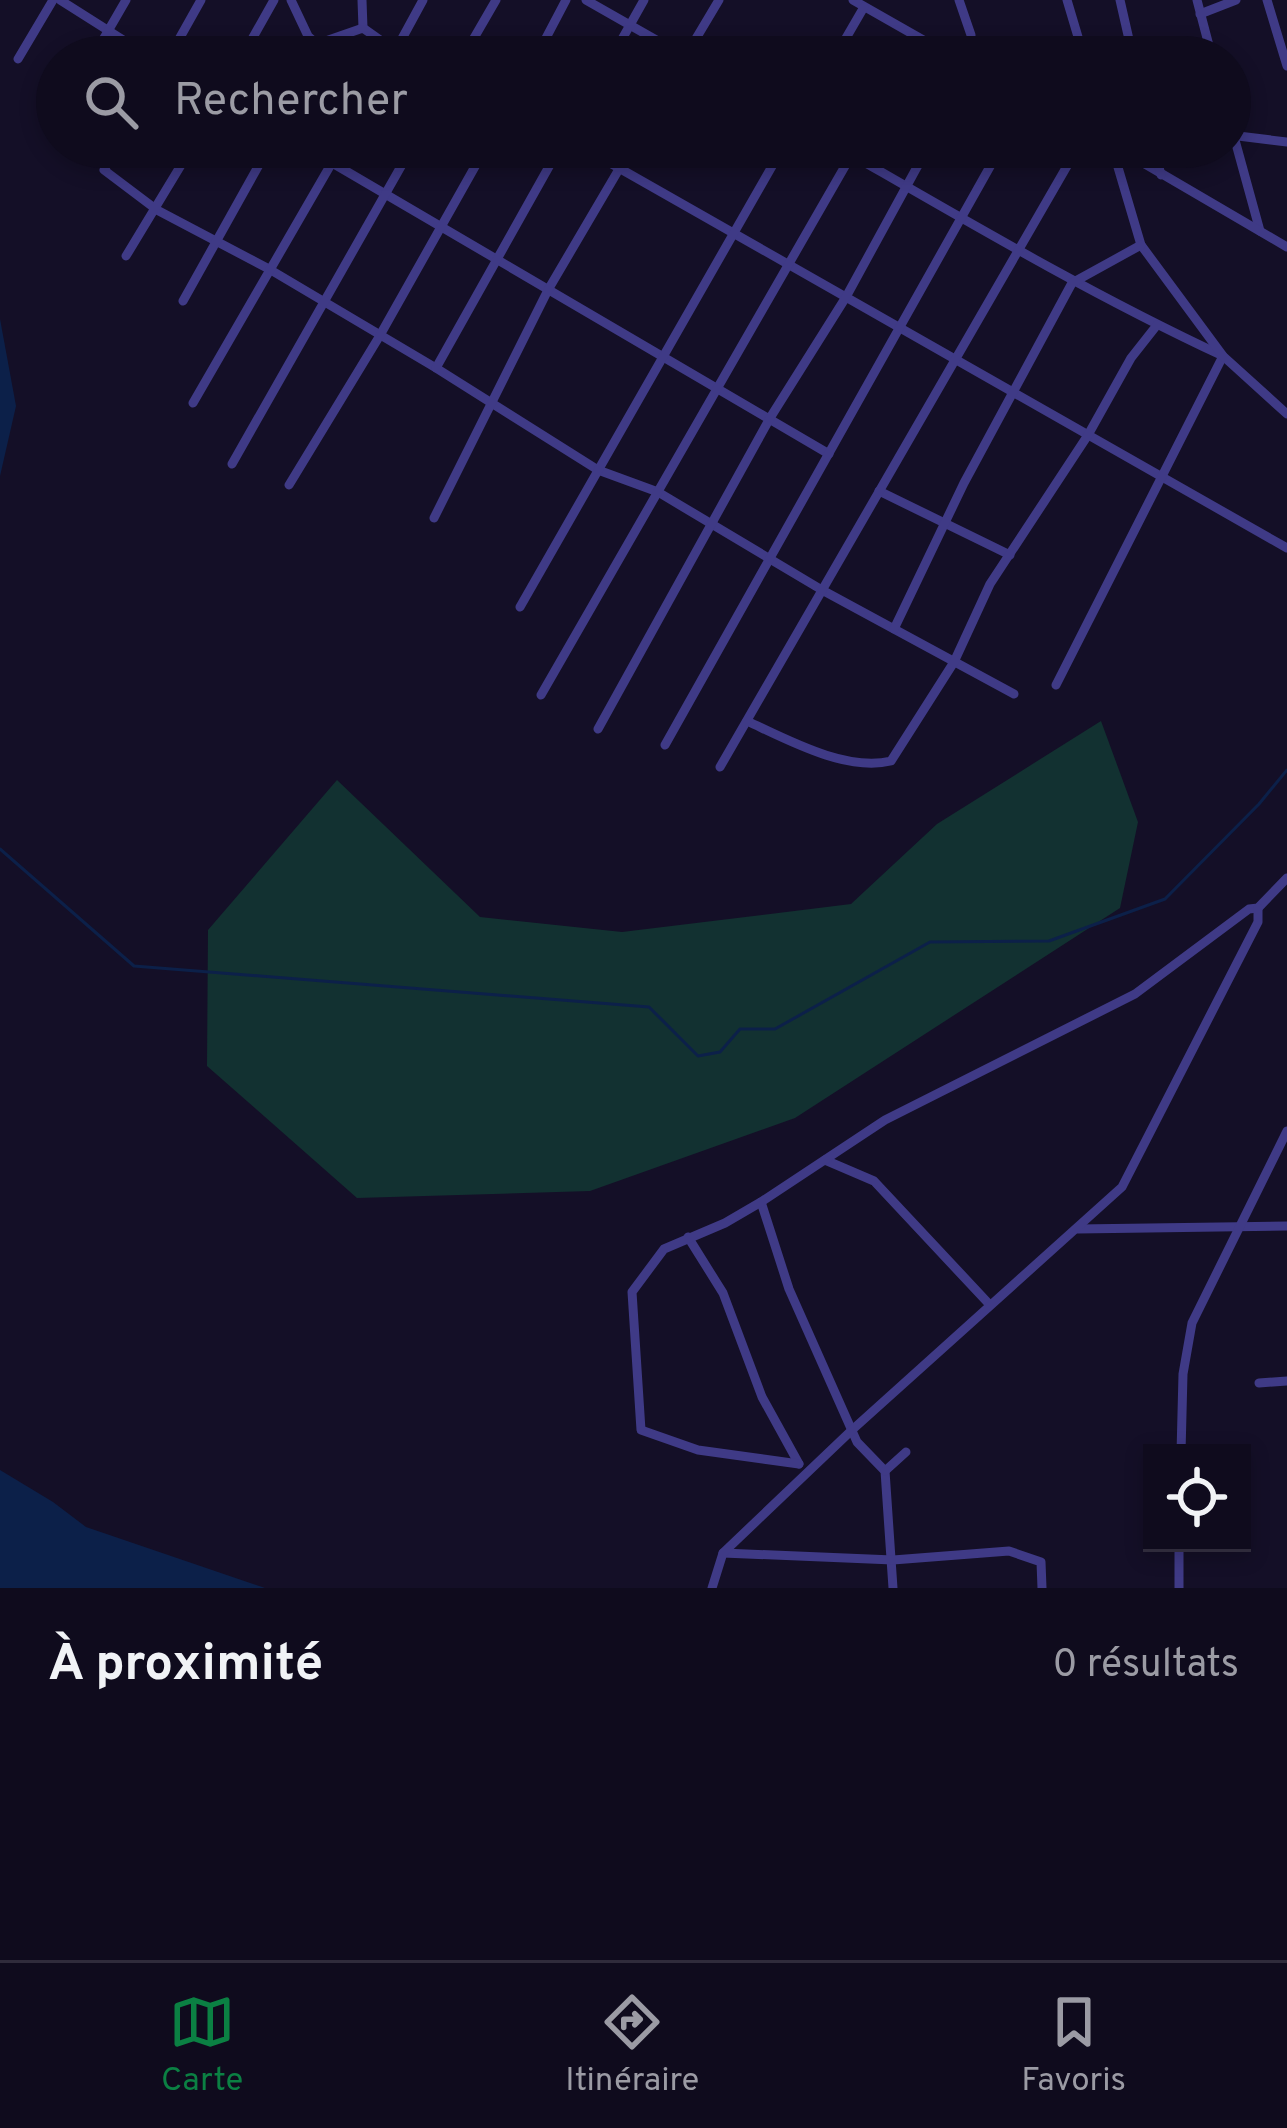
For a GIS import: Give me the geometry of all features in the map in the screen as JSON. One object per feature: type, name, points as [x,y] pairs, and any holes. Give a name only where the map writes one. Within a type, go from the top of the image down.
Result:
[{"type":"street","points":[[18,59],[57,0],[117,36]]},
{"type":"street","points":[[106,36],[126,0]]},
{"type":"street","points":[[181,36],[201,0]]},
{"type":"street","points":[[254,36],[274,0]]},
{"type":"street","points":[[290,0],[308,36]]},
{"type":"street","points":[[362,0],[363,28],[373,36]]},
{"type":"street","points":[[406,36],[423,0]]},
{"type":"street","points":[[475,36],[496,0]]},
{"type":"street","points":[[547,36],[566,0]]},
{"type":"street","points":[[586,0],[650,36]]},
{"type":"street","points":[[624,36],[644,0]]},
{"type":"street","points":[[698,36],[719,0]]},
{"type":"street","points":[[853,0],[915,36]]},
{"type":"street","points":[[959,0],[971,36]]},
{"type":"street","points":[[1066,0],[1077,36]]},
{"type":"street","points":[[1120,0],[1128,36]]},
{"type":"street","points":[[1197,0],[1206,36]]},
{"type":"street","points":[[1200,14],[1236,0]]},
{"type":"street","points":[[1273,6],[1287,66]]},
{"type":"street","points":[[847,36],[864,7]]},
{"type":"street","points":[[340,36],[363,28]]},
{"type":"street","points":[[1251,137],[1287,142]]},
{"type":"street","points":[[105,168],[157,209],[269,269],[598,470],[658,492],[822,590],[1014,694]]},
{"type":"street","points":[[126,256],[180,168]]},
{"type":"street","points":[[183,301],[258,168]]},
{"type":"street","points":[[193,403],[329,168]]},
{"type":"street","points":[[342,168],[829,454]]},
{"type":"street","points":[[232,464],[400,168]]},
{"type":"street","points":[[289,485],[474,168]]},
{"type":"street","points":[[436,368],[548,168]]},
{"type":"street","points":[[434,518],[548,290],[620,168],[1287,548]]},
{"type":"street","points":[[520,607],[771,168]]},
{"type":"street","points":[[541,694],[844,168]]},
{"type":"street","points":[[879,168],[1072,283],[1223,356]]},
{"type":"street","points":[[598,729],[770,418],[846,297],[916,168]]},
{"type":"street","points":[[665,745],[989,168]]},
{"type":"street","points":[[720,766],[1066,168]]},
{"type":"street","points":[[1120,168],[1141,245],[1223,356],[1287,414]]},
{"type":"street","points":[[1149,168],[1287,247]]},
{"type":"street","points":[[1159,168],[1161,175]]},
{"type":"street","points":[[1242,168],[1260,231]]},
{"type":"street","points":[[894,629],[1072,283],[1141,245]]},
{"type":"street","points":[[747,722],[794,743],[871,766],[891,760],[954,662],[990,584],[1088,435],[1131,358],[1157,325]]},
{"type":"street","points":[[1056,686],[1223,356]]},
{"type":"street","points":[[879,491],[1010,555]]},
{"type":"street","points":[[802,1469],[698,1450],[641,1430],[632,1292],[664,1249],[725,1223],[885,1120],[964,1077],[1135,994],[1249,909],[1258,908],[1287,878]]},
{"type":"street","points":[[712,1588],[723,1553],[802,1469],[852,1430],[1122,1187],[1258,922],[1258,908]]},
{"type":"street","points":[[1181,1444],[1183,1374],[1192,1323],[1287,1131]]},
{"type":"street","points":[[825,1160],[874,1181],[990,1305]]},
{"type":"street","points":[[761,1202],[789,1288],[857,1442],[885,1471],[893,1588]]},
{"type":"street","points":[[1078,1229],[1287,1226]]},
{"type":"street","points":[[688,1237],[723,1293],[762,1397],[802,1469]]},
{"type":"street","points":[[1259,1383],[1287,1381]]},
{"type":"street","points":[[885,1471],[905,1452]]},
{"type":"street","points":[[723,1553],[893,1560],[1009,1551],[1041,1562],[1042,1588]]},
{"type":"street","points":[[1178,1552],[1179,1588]]},
{"type":"green space","points":[[1101,721],[1138,822],[1120,908],[795,1118],[590,1191],[357,1198],[207,1066],[208,930],[337,780],[480,917],[622,932],[851,904],[937,824]]},
{"type":"water","points":[[0,319],[16,406],[0,476]]},
{"type":"water","points":[[0,1470],[86,1527],[265,1588],[0,1588]]},
{"type":"waterway","points":[[0,849],[134,966],[649,1007],[698,1056],[720,1052],[740,1029],[775,1029],[930,942],[1049,941],[1165,899],[1287,770]]}]
